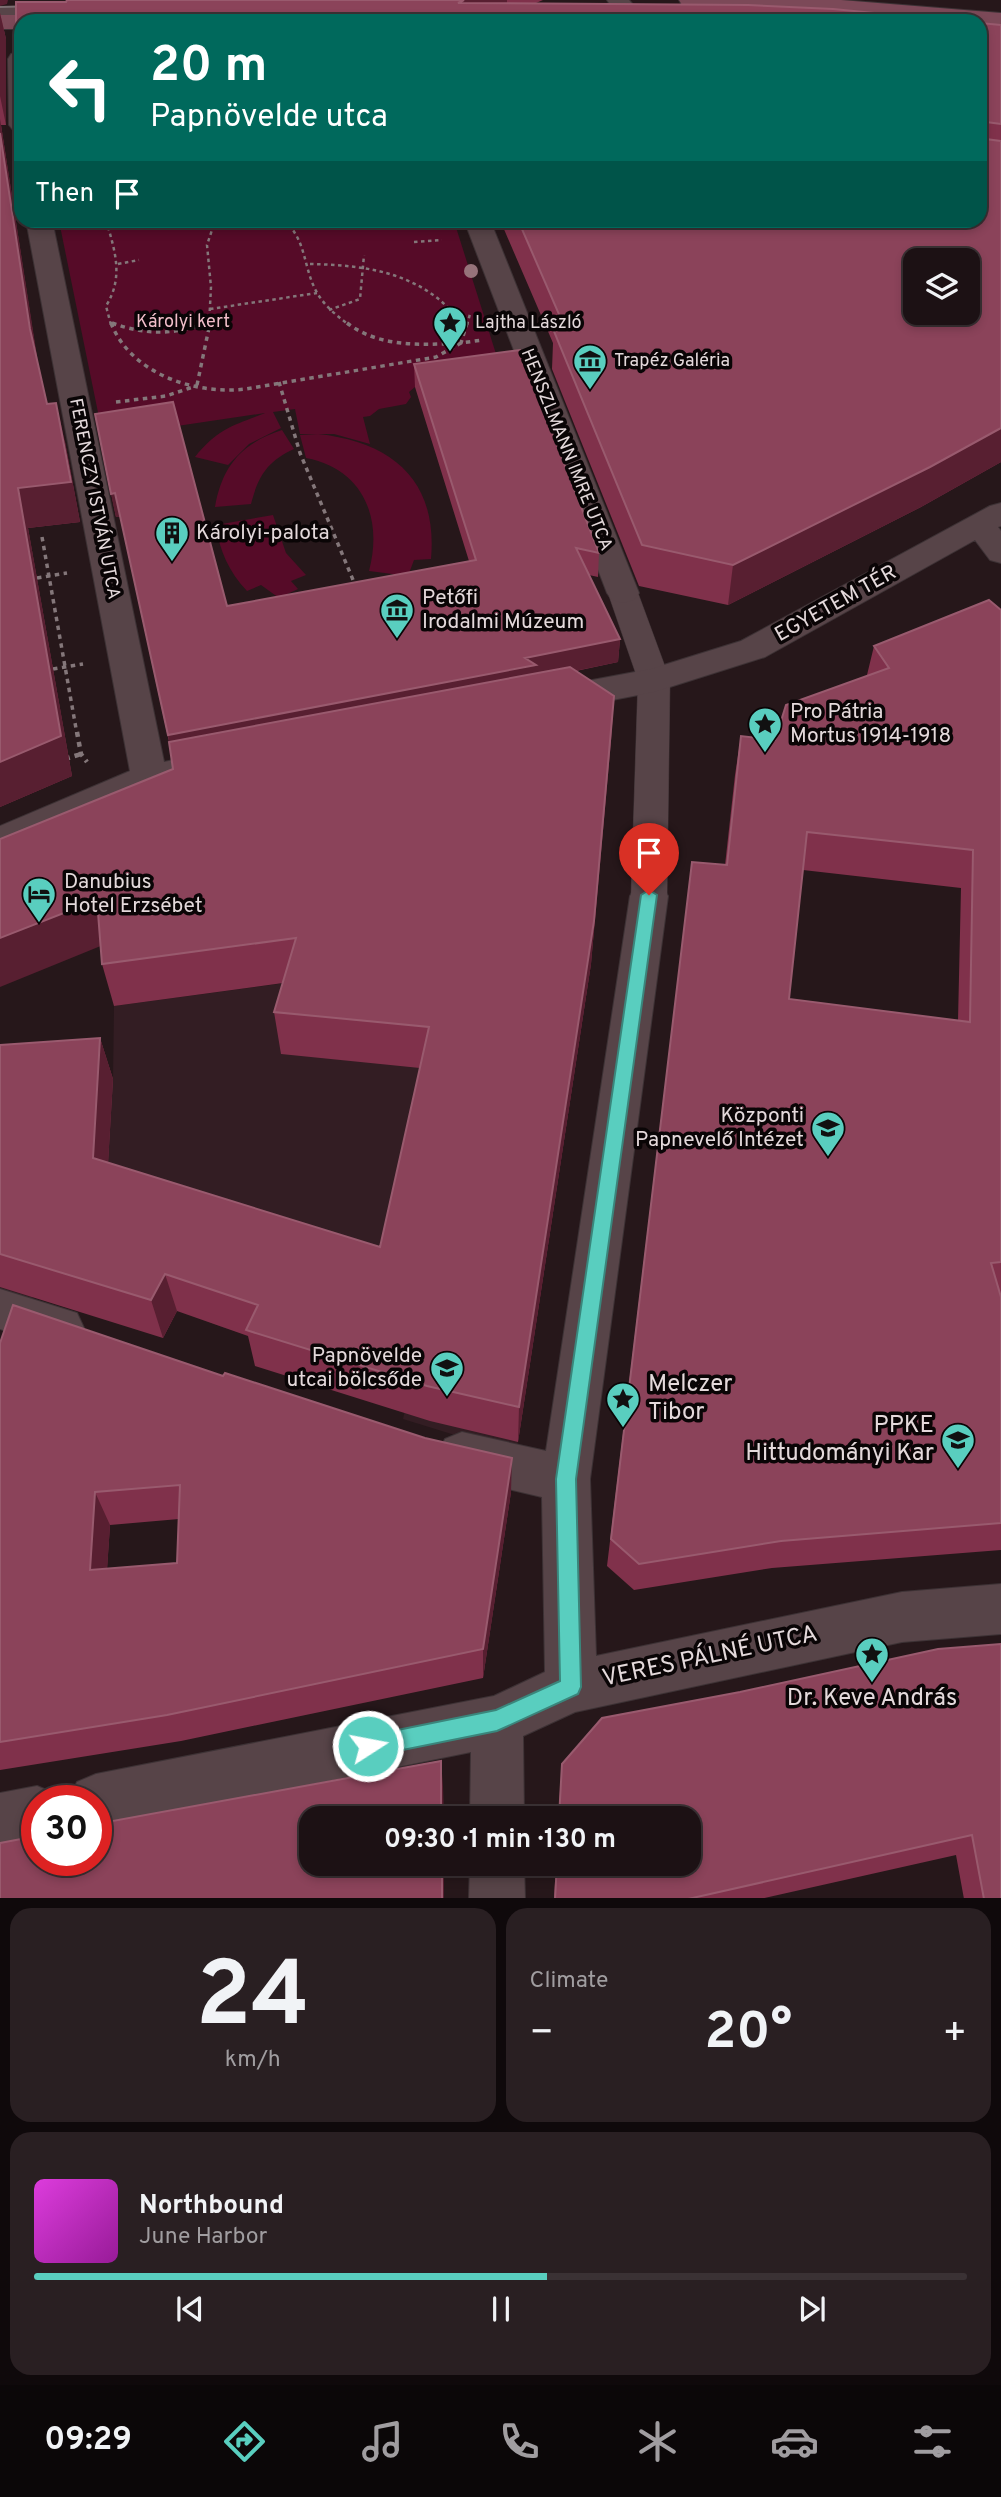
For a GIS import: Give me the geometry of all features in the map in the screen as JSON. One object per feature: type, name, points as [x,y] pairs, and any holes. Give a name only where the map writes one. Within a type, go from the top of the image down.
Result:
[{"type":"main road","points":[[684,6],[798,3],[929,14]]},
{"type":"street","points":[[10,19],[14,58]]},
{"type":"street","name":"FERENCZY ISTVÁN UTCA","points":[[41,228],[149,777]]},
{"type":"street","name":"HENSZLMANN IMRE UTCA","points":[[480,228],[623,593],[654,680]]},
{"type":"street","name":"EGYETEM TÉR","points":[[525,705],[654,680],[753,649],[991,519],[1001,553]]},
{"type":"street","points":[[571,1687],[566,1479],[649,895],[654,680]]},
{"type":"street","points":[[0,841],[149,777],[240,759]]},
{"type":"street","points":[[4,1324],[100,1341]]},
{"type":"street","points":[[429,1447],[566,1479]]},
{"type":"street","name":"VERES PÁLNÉ UTCA","points":[[112,1798],[497,1721],[571,1687],[902,1617],[1001,1609]]},
{"type":"street","points":[[497,1721],[497,1806]]},
{"type":"street","points":[[0,1820],[21,1816]]},
{"type":"street","points":[[497,1876],[497,1898]]},
{"type":"lane","points":[[684,6],[803,14]]},
{"type":"lane","points":[[42,14],[68,10]]},
{"type":"path","points":[[108,228],[118,264],[119,285],[106,306],[109,322],[132,356],[152,372],[181,384],[226,391],[436,357],[461,343]]},
{"type":"path","points":[[197,385],[203,365],[210,309],[210,265],[206,250],[210,233],[215,228]]},
{"type":"path","points":[[293,228],[310,264],[311,278],[317,293],[329,310],[351,328],[382,342],[421,345],[522,338]]},
{"type":"path","points":[[414,242],[442,240]]},
{"type":"path","points":[[329,310],[360,299],[364,255]]},
{"type":"path","points":[[118,264],[139,260]]},
{"type":"path","points":[[310,264],[362,267],[411,278],[455,311],[465,328]]},
{"type":"path","points":[[210,309],[317,293]]},
{"type":"path","points":[[109,322],[132,331],[157,335],[190,331],[208,323]]},
{"type":"path","points":[[279,382],[300,453],[358,592]]},
{"type":"path","points":[[76,406],[166,396],[197,385]]},
{"type":"path","points":[[42,537],[81,754],[108,794]]},
{"type":"path","points":[[57,763],[81,754]]},
{"type":"shaded area","points":[[591,964],[517,1447],[458,1436],[403,1419],[410,1387],[222,1327],[51,1261],[31,1301],[0,1291],[0,1087],[113,1079],[114,1006],[367,972]]},
{"type":"green space","name":"Károlyi kert","points":[[60,228],[456,228],[503,376],[415,387],[409,392],[411,397],[406,404],[379,409],[370,416],[363,417],[370,444],[334,434],[300,434],[295,409],[273,412],[281,428],[249,444],[228,465],[195,457],[219,433],[265,413],[103,437]]},
{"type":"green space","points":[[282,430],[294,449],[277,459],[265,471],[251,504],[215,507],[223,480],[236,458],[256,442]]},
{"type":"green space","points":[[318,434],[344,438],[368,446],[388,456],[405,470],[418,487],[427,507],[431,531],[431,559],[414,560],[408,576],[369,571],[373,552],[371,515],[365,499],[342,473],[326,464],[306,458],[300,435]]},
{"type":"green space","points":[[273,515],[286,553],[306,575],[291,581],[298,589],[279,598],[261,585],[247,591],[226,560],[216,525]]},
{"type":"building","points":[[464,0],[458,3],[748,5],[885,14],[16,14],[16,2]]},
{"type":"building","points":[[987,24],[1001,25],[1001,124],[987,122]]},
{"type":"building","points":[[0,133],[30,329],[47,404],[56,403],[71,482],[18,488],[61,736],[0,762]]},
{"type":"building","points":[[987,139],[1001,141],[1001,428],[930,467],[733,565],[642,545],[553,329],[565,328],[521,228],[987,228]]},
{"type":"building","name":"Károlyi-palota","points":[[520,350],[599,553],[576,548],[620,639],[525,658],[536,665],[168,735],[115,493],[111,494],[95,414],[173,402],[227,606],[476,560],[414,364]]},
{"type":"building","points":[[989,600],[1001,610],[1001,1262],[991,1263],[1001,1297],[1001,1523],[781,1541],[639,1564],[611,1539],[692,862],[727,865],[741,736],[775,740],[786,705],[889,668],[874,646]],"holes":[[[807,832],[973,850],[970,1022],[789,999]]]},
{"type":"building","points":[[570,667],[614,696],[594,921],[519,1407],[427,1386],[246,1330],[258,1305],[165,1274],[151,1300],[0,1254],[0,1045],[100,1038],[93,1158],[380,1247],[429,1027],[274,1012],[296,938],[102,964],[97,900],[0,938],[0,839],[173,769],[169,742]]},
{"type":"building","points":[[13,1305],[223,1376],[225,1373],[425,1438],[512,1458],[483,1649],[167,1715],[0,1742],[0,1343]],"holes":[[[180,1485],[177,1563],[90,1570],[95,1492]]]},
{"type":"building","points":[[1001,1644],[1001,1898],[984,1898],[972,1835],[692,1898],[555,1898],[556,1876],[701,1876],[701,1806],[560,1806],[562,1764],[602,1718],[740,1692],[938,1649]]},
{"type":"building","points":[[441,1761],[441,1806],[299,1806],[299,1876],[442,1876],[442,1898],[0,1898],[0,1843],[21,1839],[21,1876],[112,1876],[112,1821]]},
{"type":"tram line","points":[[0,7],[37,6]]},
{"type":"place","name":"Lajtha László","points":[[450,353]]},
{"type":"place","name":"Trapéz Galéria","points":[[590,391]]},
{"type":"place","name":"Károlyi-palota","points":[[172,563]]},
{"type":"place","name":"Petőfi Irodalmi Múzeum","points":[[397,640]]},
{"type":"place","name":"Pro Pátria Mortus 1914-1918","points":[[765,754]]},
{"type":"place","name":"Danubius Hotel Erzsébet","points":[[39,924]]},
{"type":"place","name":"Központi Papnevelő Intézet","points":[[828,1158]]},
{"type":"place","name":"Papnövelde utcai bölcsőde","points":[[447,1398]]},
{"type":"place","name":"Melczer Tibor","points":[[623,1429]]},
{"type":"place","name":"PPKE Hittudományi Kar","points":[[958,1470]]},
{"type":"place","name":"Dr. Keve András","points":[[872,1684]]},
{"type":"route","points":[[368,1746],[497,1721],[571,1687],[566,1479],[649,895]]}]
